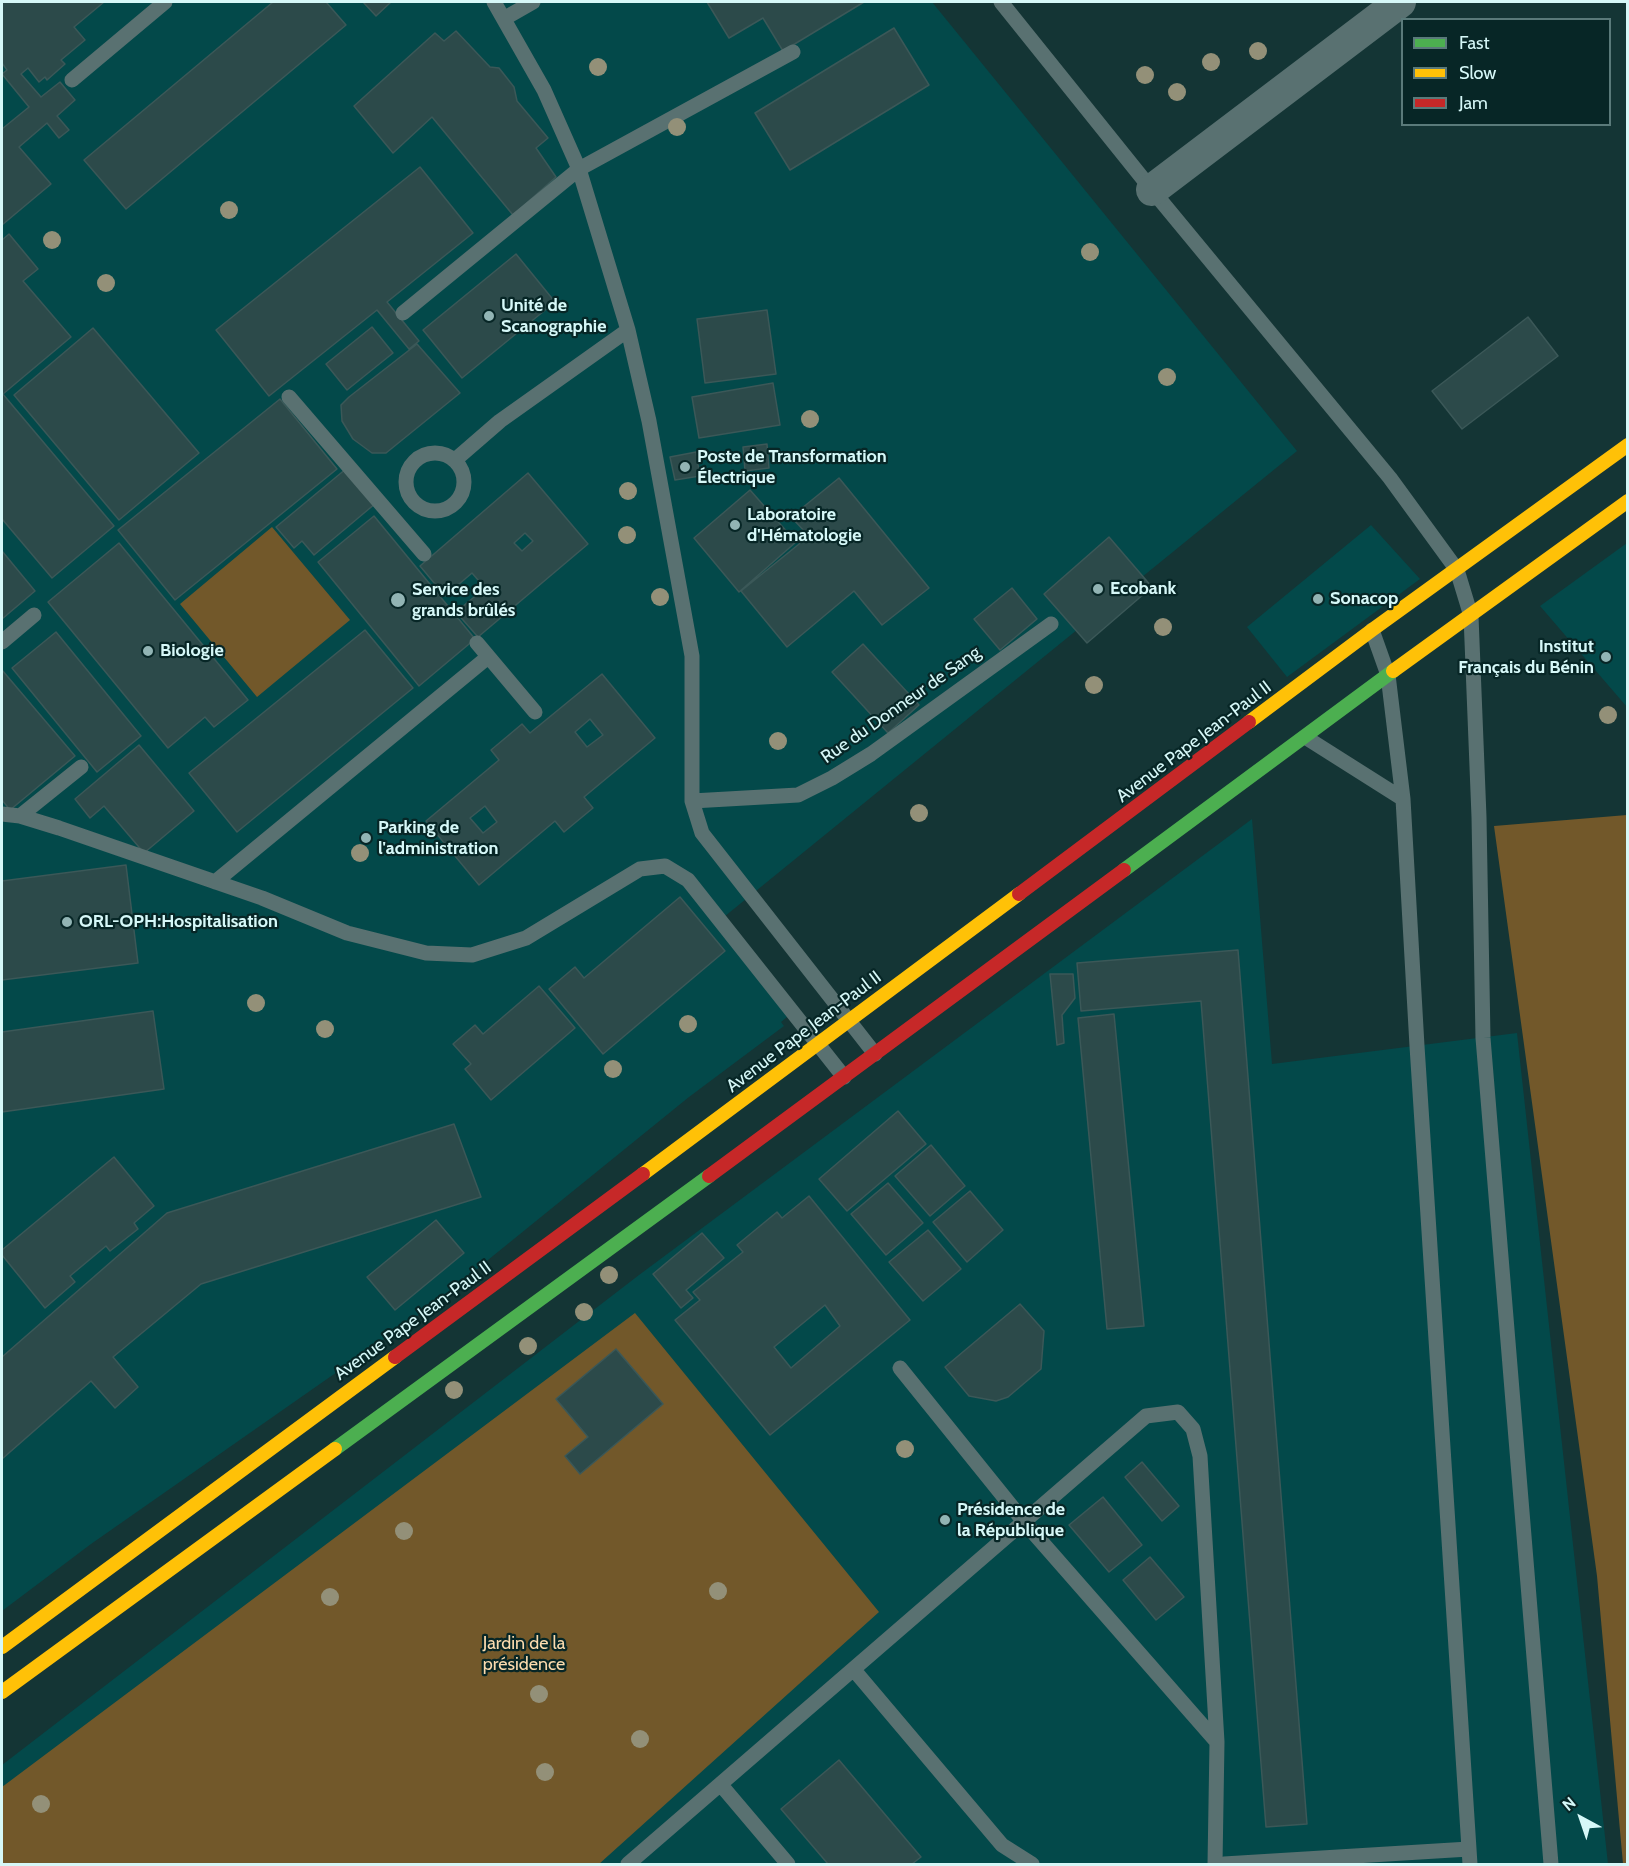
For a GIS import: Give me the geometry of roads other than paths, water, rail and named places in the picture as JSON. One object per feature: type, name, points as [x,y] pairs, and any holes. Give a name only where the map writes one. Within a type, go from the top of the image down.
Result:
[{"type":"main road","name":"Avenue Pape Jean-Paul II","points":[[2,1647],[850,1021],[1187,776],[1372,630],[1628,445]]},
{"type":"main road","points":[[2,1692],[844,1077],[1206,803],[1305,737],[1628,501]]},
{"type":"street","points":[[1152,190],[1400,2]]},
{"type":"lane","points":[[72,80],[165,2]]},
{"type":"lane","points":[[494,2],[544,90],[579,169],[628,330],[649,421],[692,656],[692,801],[702,833],[875,1054]]},
{"type":"lane","points":[[505,18],[533,2]]},
{"type":"lane","points":[[1001,2],[1152,190],[1390,478],[1457,570],[1471,616],[1479,817],[1483,1038],[1551,1864]]},
{"type":"lane","points":[[403,313],[579,169],[793,52]]},
{"type":"lane","points":[[455,460],[500,421],[628,330]]},
{"type":"lane","points":[[289,397],[424,554]]},
{"type":"lane","points":[[438,452],[455,460],[464,476],[462,495],[450,508],[432,512],[415,505],[405,489],[407,471],[420,456],[438,452]]},
{"type":"lane","points":[[389,513],[410,497]]},
{"type":"lane","points":[[2,642],[34,615]]},
{"type":"lane","name":"Rue du Donneur de Sang","points":[[692,801],[798,795],[832,778],[871,754],[1051,624]]},
{"type":"lane","points":[[1224,1864],[1469,1857],[1403,799],[1388,675],[1372,630]]},
{"type":"lane","points":[[477,643],[535,712]]},
{"type":"lane","points":[[215,882],[488,657]]},
{"type":"lane","points":[[1305,737],[1403,799]]},
{"type":"lane","points":[[20,816],[81,767]]},
{"type":"lane","points":[[2,814],[20,816],[59,828],[262,898],[347,933],[426,953],[472,956],[526,938],[640,869],[664,866],[688,880],[844,1077]]},
{"type":"lane","points":[[900,1368],[1025,1523],[1217,1742]]},
{"type":"lane","points":[[628,1864],[1146,1416],[1178,1412],[1193,1429],[1200,1456],[1217,1742],[1215,1864]]},
{"type":"lane","points":[[854,1670],[1002,1845],[1032,1864]]},
{"type":"lane","points":[[721,1785],[788,1864]]},
{"type":"place","name":"Unité de Scanographie","points":[[489,316]]},
{"type":"place","name":"Poste de Transformation Électrique","points":[[685,467]]},
{"type":"place","name":"Laboratoire d'Hématologie","points":[[735,525]]},
{"type":"place","name":"Ecobank","points":[[1098,589]]},
{"type":"place","name":"Sonacop","points":[[1318,599]]},
{"type":"place","name":"Service des grands brûlés","points":[[398,600]]},
{"type":"place","name":"Biologie","points":[[148,651]]},
{"type":"place","name":"Institut Français du Bénin","points":[[1606,657]]},
{"type":"place","name":"Parking de l'administration","points":[[366,838]]},
{"type":"place","name":"ORL-OPH:Hospitalisation","points":[[67,922]]},
{"type":"place","name":"Présidence de la République","points":[[945,1520]]},
{"type":"park label","name":"Jardin de la présidence","points":[[524,1654]]}]
